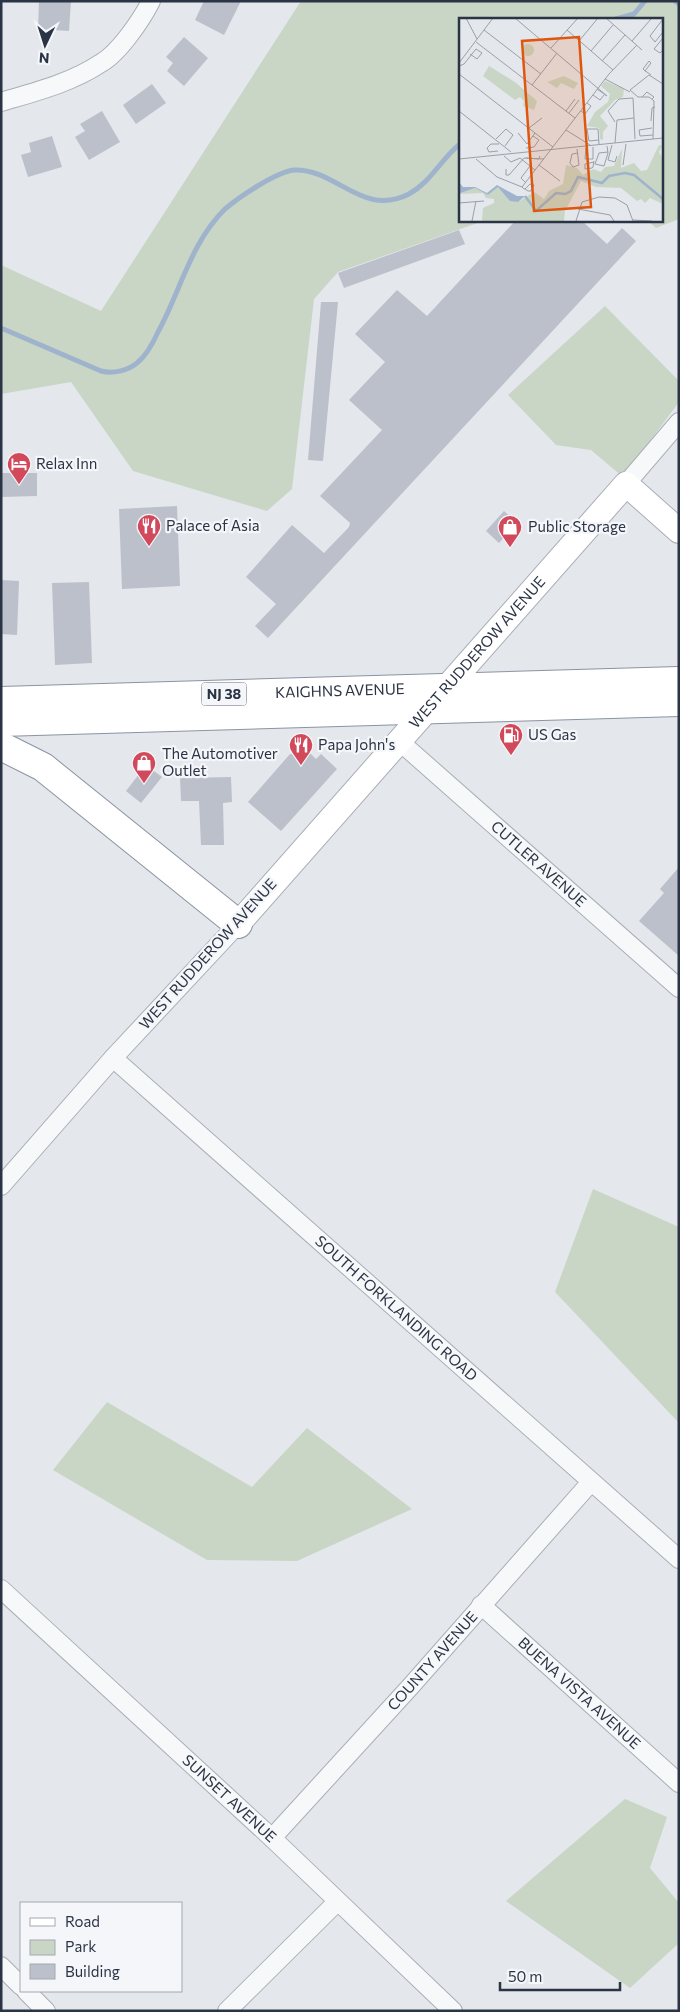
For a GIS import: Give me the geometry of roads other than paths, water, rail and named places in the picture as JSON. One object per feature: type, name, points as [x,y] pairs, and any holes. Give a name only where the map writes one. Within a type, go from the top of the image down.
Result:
[{"type":"highway","name":"KAIGHNS AVENUE","points":[[1,701],[679,680]]},
{"type":"highway","name":"KAIGHNS AVENUE","points":[[1,722],[679,702]]},
{"type":"highway","points":[[1,746],[43,767],[238,924]]},
{"type":"street","points":[[1,102],[48,89],[102,63],[141,21],[151,1]]},
{"type":"street","name":"WEST RUDDEROW AVENUE","points":[[1,1186],[113,1058],[238,924],[679,422]]},
{"type":"street","points":[[626,484],[679,531]]},
{"type":"street","name":"CUTLER AVENUE","points":[[398,741],[679,988]]},
{"type":"street","name":"SOUTH FORKLANDING ROAD","points":[[113,1058],[679,1559]]},
{"type":"street","name":"COUNTY AVENUE","points":[[272,1838],[410,1687],[592,1482]]},
{"type":"street","name":"SUNSET AVENUE","points":[[1,1589],[272,1838],[453,2011]]},
{"type":"street","name":"BUENA VISTA AVENUE","points":[[481,1605],[679,1783]]},
{"type":"street","points":[[227,2011],[337,1902]]},
{"type":"street","points":[[3,1970],[20,1985]]},
{"type":"street","points":[[27,1992],[46,2011]]},
{"type":"waterway","points":[[620,18],[634,14],[645,1]]},
{"type":"waterway","points":[[675,1],[679,4]]},
{"type":"waterway","points":[[1,328],[101,371],[115,372],[124,370],[140,360],[152,345],[203,237],[213,222],[239,198],[268,180],[294,170],[309,171],[323,176],[363,196],[377,200],[392,200],[417,189],[459,145]]},
{"type":"place","name":"Relax Inn","points":[[19,485]]},
{"type":"place","name":"Palace of Asia","points":[[149,547]]},
{"type":"place","name":"Public Storage","points":[[510,548]]},
{"type":"place","name":"US Gas","points":[[511,756]]},
{"type":"place","name":"Papa John's","points":[[301,766]]},
{"type":"place","name":"The Automotiver Outlet","points":[[144,784]]}]
